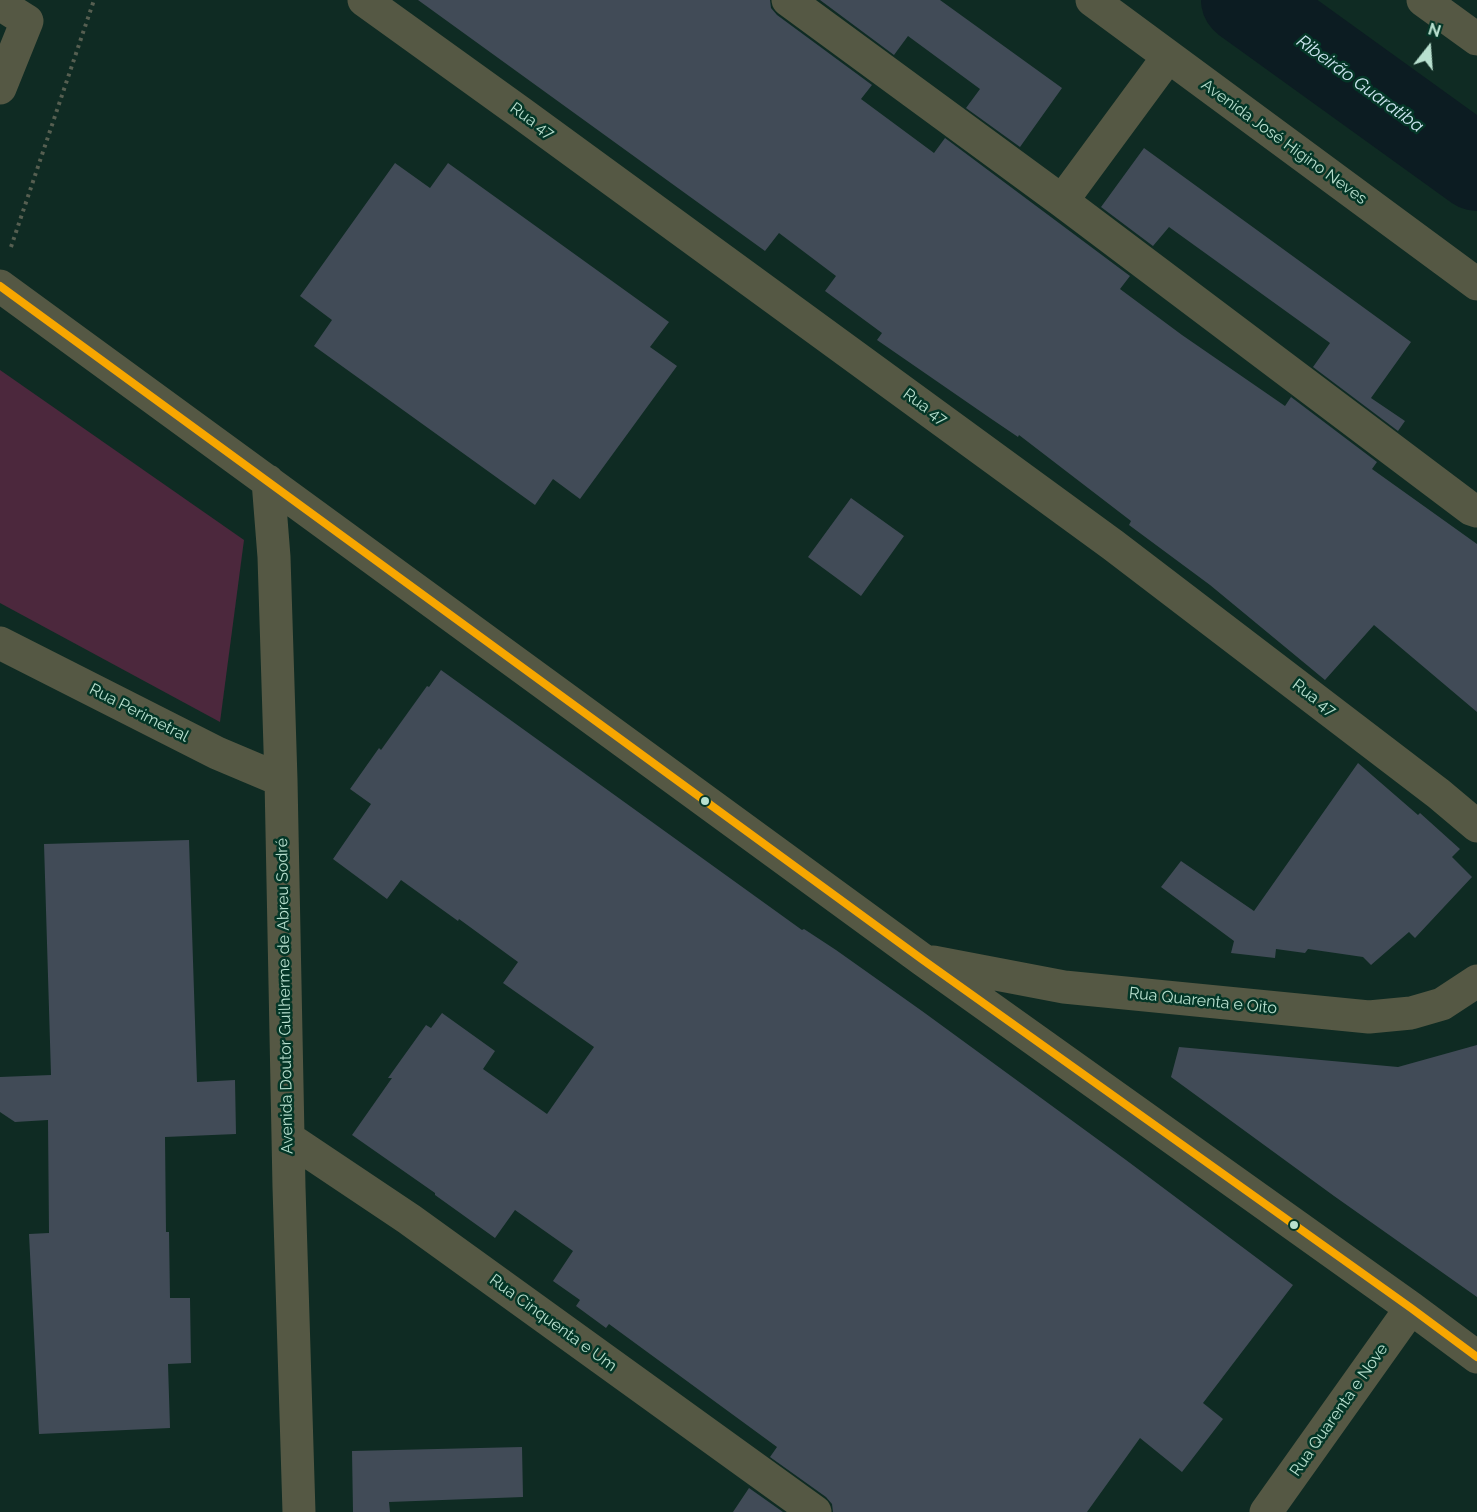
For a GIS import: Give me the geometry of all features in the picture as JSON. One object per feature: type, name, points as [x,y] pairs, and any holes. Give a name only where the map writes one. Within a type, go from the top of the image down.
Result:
[{"type":"street","name":"Rua 47","points":[[364,0],[1113,544],[1477,826]]},
{"type":"street","points":[[788,0],[1062,201],[1471,509],[1477,511]]},
{"type":"street","name":"Avenida José Higino Neves","points":[[1092,0],[1477,284]]},
{"type":"street","points":[[1423,0],[1477,39]]},
{"type":"street","points":[[0,4],[27,21],[0,88]]},
{"type":"street","points":[[1062,201],[1168,57]]},
{"type":"street","points":[[4,272],[268,481],[923,960],[1477,1357]]},
{"type":"street","name":"Avenida Doutor Guilherme de Abreu Sodré","points":[[268,481],[274,557],[281,780],[288,1138],[299,1512]]},
{"type":"street","name":"Rua Perimetral","points":[[0,643],[218,753],[281,780]]},
{"type":"street","name":"Rua Quarenta e Oito","points":[[923,960],[1064,987],[1369,1017],[1411,1013],[1442,1004],[1477,981]]},
{"type":"street","name":"Rua Cinquenta e Um","points":[[288,1138],[419,1226],[815,1512]]},
{"type":"street","name":"Rua Quarenta e Nove","points":[[1266,1512],[1411,1308]]},
{"type":"path","points":[[4,272],[94,0]]},
{"type":"shaded area","points":[[0,370],[244,540],[220,722],[0,603]]},
{"type":"building","points":[[418,0],[770,0],[771,8],[777,15],[872,85],[861,99],[934,153],[945,138],[1130,276],[1120,289],[1285,406],[1291,397],[1377,462],[1372,469],[1477,544],[1477,712],[1374,625],[1325,680],[1210,585],[1129,525],[1131,521],[1019,435],[1018,437],[877,340],[882,333],[825,291],[836,276],[779,233],[765,251]]},
{"type":"building","points":[[820,0],[940,0],[1062,88],[1020,147],[966,108],[980,89],[908,36],[894,55]]},
{"type":"building","points":[[1144,148],[1411,342],[1371,398],[1405,421],[1398,431],[1313,367],[1330,343],[1169,227],[1153,246],[1101,207]]},
{"type":"building","points":[[395,163],[430,188],[448,163],[669,322],[650,347],[677,366],[580,499],[553,479],[535,505],[314,346],[332,320],[300,296]]},
{"type":"building","points":[[851,498],[904,536],[861,596],[808,557]]},
{"type":"building","points":[[441,670],[802,930],[804,929],[836,950],[922,1011],[1293,1285],[1203,1403],[1223,1419],[1182,1472],[1140,1438],[1087,1512],[833,1512],[832,1504],[826,1497],[770,1457],[777,1447],[609,1324],[606,1328],[576,1306],[580,1300],[553,1281],[573,1251],[515,1210],[495,1238],[352,1135],[392,1078],[388,1078],[426,1025],[431,1028],[442,1013],[495,1051],[483,1069],[547,1114],[594,1047],[503,983],[518,962],[459,919],[458,921],[401,880],[387,899],[333,859],[371,804],[350,789],[379,748],[381,750]]},
{"type":"building","points":[[1358,763],[1460,849],[1452,857],[1472,877],[1415,938],[1409,932],[1371,965],[1363,957],[1308,949],[1305,953],[1276,949],[1275,958],[1231,953],[1234,941],[1161,887],[1181,861],[1254,911]]},
{"type":"building","points":[[189,840],[197,1082],[235,1080],[236,1134],[165,1137],[166,1232],[169,1232],[170,1298],[190,1298],[191,1363],[168,1364],[170,1428],[39,1434],[29,1234],[49,1233],[48,1120],[15,1122],[0,1112],[0,1077],[51,1075],[44,844]]},
{"type":"building","points":[[1477,1045],[1477,1297],[1171,1077],[1179,1047],[1398,1067]]},
{"type":"building","points":[[522,1447],[523,1497],[389,1502],[390,1512],[353,1512],[352,1451]]},
{"type":"building","points":[[749,1488],[783,1512],[733,1512]]},
{"type":"waterway","name":"Ribeirão Guaratiba","points":[[1244,0],[1477,168]]},
{"type":"transit line","points":[[0,286],[923,960],[1477,1357]]}]
